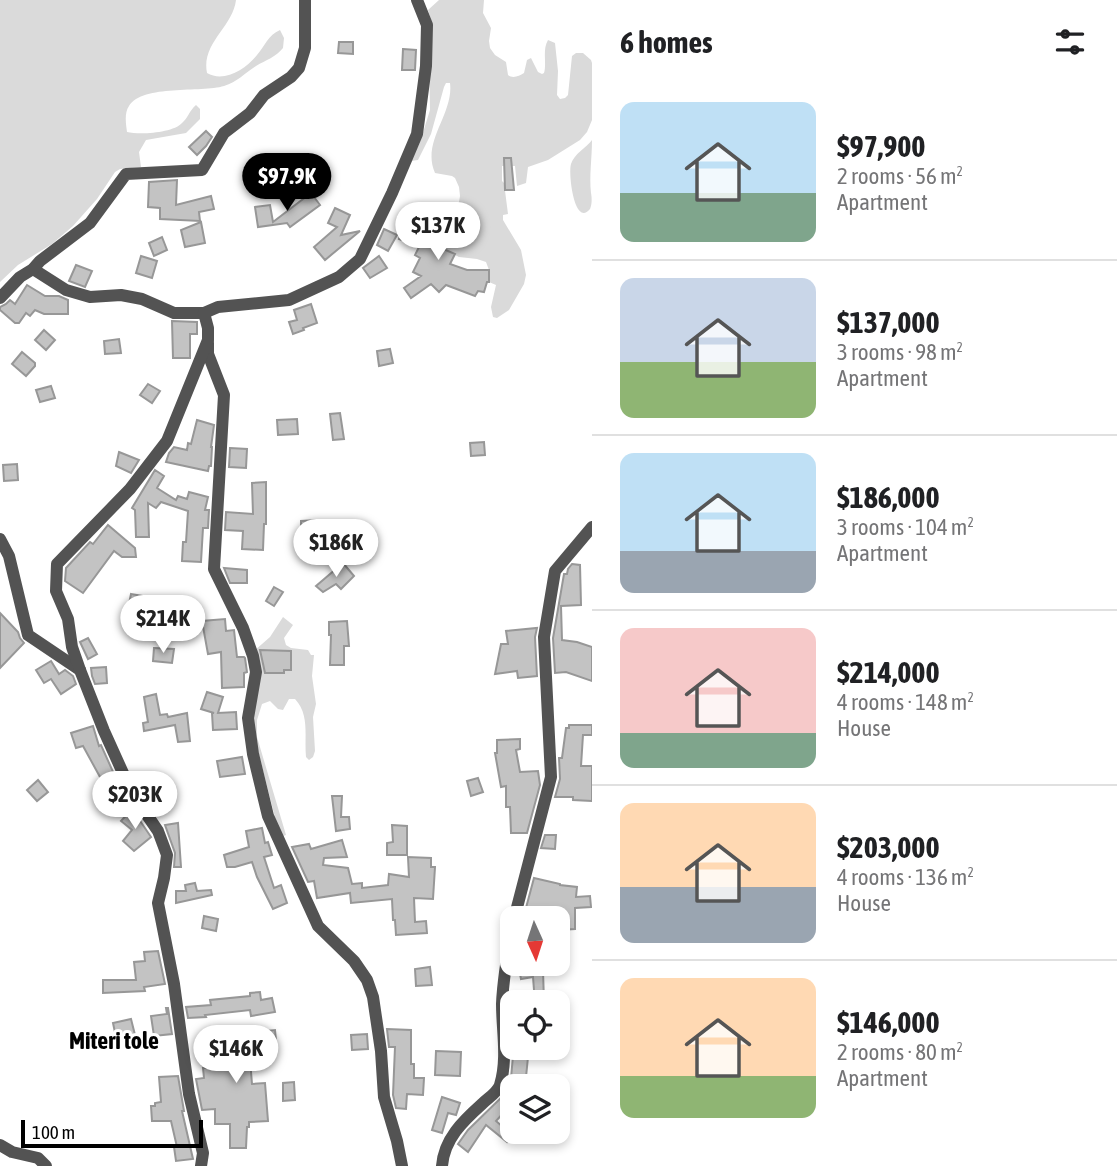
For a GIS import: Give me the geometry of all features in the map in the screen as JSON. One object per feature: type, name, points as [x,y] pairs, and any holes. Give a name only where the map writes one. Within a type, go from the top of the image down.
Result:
[{"type":"street","points":[[0,298],[20,277],[90,223],[126,174],[202,170],[224,133],[250,113],[264,95],[299,68],[304,48],[305,0]]},
{"type":"street","points":[[33,269],[66,290],[90,297],[121,295],[142,299],[174,313],[204,313],[218,307],[289,300],[340,278],[360,259],[417,134],[426,66],[427,24],[417,0]]},
{"type":"street","points":[[204,313],[208,328],[208,354],[224,396],[214,569],[243,628],[253,656],[256,672],[248,718],[256,766],[268,816],[318,926],[354,961],[367,980],[373,997],[381,1051],[384,1097],[402,1166]]},
{"type":"street","points":[[201,1166],[203,1153],[189,1094],[174,984],[158,903],[167,855],[158,831],[132,793],[80,670],[72,647],[68,619],[56,591],[57,564],[130,489],[167,441],[208,340]]},
{"type":"street","points":[[517,906],[551,777],[544,637],[555,572],[592,527]]},
{"type":"street","points":[[0,539],[9,556],[28,635],[80,670]]},
{"type":"street","points":[[442,1166],[448,1144],[456,1130],[499,1089],[504,1070],[502,1004],[505,976]]},
{"type":"street","points":[[0,1145],[12,1152],[38,1158],[46,1166]]},
{"type":"shaded area","points":[[0,0],[236,0],[234,10],[209,53],[207,73],[220,76],[241,69],[272,35],[280,30],[284,38],[283,48],[224,86],[159,92],[136,99],[126,112],[127,132],[148,133],[171,129],[184,121],[196,105],[200,109],[200,119],[186,133],[146,140],[139,152],[141,167],[115,172],[97,199],[73,226],[52,244],[18,265],[0,282]]},
{"type":"shaded area","points":[[439,0],[484,0],[483,13],[491,28],[490,48],[506,62],[510,76],[516,77],[524,73],[527,60],[531,58],[538,72],[544,73],[546,44],[548,40],[555,43],[557,95],[560,99],[568,95],[572,56],[583,53],[592,63],[592,120],[587,132],[580,140],[548,160],[528,167],[526,183],[517,186],[515,166],[502,166],[508,214],[503,215],[503,220],[521,250],[526,275],[524,284],[509,310],[497,318],[493,317],[491,307],[496,285],[489,282],[486,262],[459,257],[438,246],[444,234],[455,225],[460,196],[455,178],[435,173],[432,162],[432,150],[447,106],[450,83],[446,83],[444,87],[431,134],[418,160],[411,161],[430,110],[429,58],[432,23],[428,10]]},
{"type":"shaded area","points":[[592,140],[591,203],[590,209],[584,213],[580,211],[573,197],[570,169],[575,157]]},
{"type":"shaded area","points":[[283,617],[293,625],[284,638],[286,645],[308,650],[314,655],[312,676],[316,704],[313,717],[315,751],[309,760],[306,757],[305,719],[295,699],[289,699],[283,710],[270,701],[262,704],[257,720],[257,737],[286,835],[280,837],[253,731],[254,651],[270,637]]},
{"type":"building","points":[[339,42],[353,42],[353,54],[338,53]]},
{"type":"building","points":[[403,49],[416,50],[415,70],[402,70]]},
{"type":"building","points":[[206,131],[212,137],[197,155],[189,147]]},
{"type":"building","points":[[504,158],[511,158],[514,190],[505,190]]},
{"type":"building","points":[[302,176],[314,183],[318,182],[318,192],[304,192],[296,188]]},
{"type":"building","points":[[177,180],[176,205],[211,196],[214,209],[199,212],[200,221],[160,219],[160,208],[148,207],[149,182]]},
{"type":"building","points":[[311,193],[320,205],[290,227],[287,223],[258,227],[255,207],[270,205],[273,222]]},
{"type":"building","points":[[335,208],[350,215],[341,235],[360,231],[325,260],[314,247],[337,227],[328,223]]},
{"type":"building","points":[[410,212],[443,230],[434,245],[455,254],[450,264],[467,270],[489,270],[489,282],[484,292],[478,291],[475,296],[446,285],[439,292],[431,284],[411,298],[404,288],[421,276],[413,272],[420,258],[415,255],[419,247],[399,239]]},
{"type":"building","points":[[201,222],[205,243],[185,247],[181,230]]},
{"type":"building","points":[[384,229],[397,235],[388,251],[377,245]]},
{"type":"building","points":[[162,237],[167,250],[154,256],[149,243]]},
{"type":"building","points":[[141,256],[157,261],[152,278],[136,273]]},
{"type":"building","points":[[379,256],[387,268],[370,278],[363,268]]},
{"type":"building","points":[[76,265],[92,271],[85,287],[69,281]]},
{"type":"building","points":[[27,285],[45,296],[59,296],[68,300],[68,314],[44,314],[35,310],[30,316],[26,313],[19,323],[15,323],[0,307],[10,300],[15,304]]},
{"type":"building","points":[[311,304],[317,323],[293,334],[289,322],[297,320],[294,310]]},
{"type":"building","points":[[172,321],[197,322],[197,334],[190,334],[190,358],[173,358]]},
{"type":"building","points":[[44,330],[55,340],[46,350],[35,340]]},
{"type":"building","points":[[119,339],[121,353],[105,354],[104,341]]},
{"type":"building","points":[[390,349],[393,363],[379,366],[377,351]]},
{"type":"building","points":[[22,352],[35,363],[26,376],[12,364]]},
{"type":"building","points":[[148,384],[160,391],[152,403],[140,395]]},
{"type":"building","points":[[51,386],[55,398],[40,402],[36,390]]},
{"type":"building","points":[[340,413],[344,439],[333,440],[330,414]]},
{"type":"building","points":[[297,419],[298,434],[278,435],[277,420]]},
{"type":"building","points":[[197,420],[214,425],[211,466],[208,471],[166,462],[174,447],[187,450]]},
{"type":"building","points":[[484,442],[485,455],[471,456],[470,443]]},
{"type":"building","points":[[230,448],[247,449],[246,468],[229,467]]},
{"type":"building","points":[[119,452],[139,460],[131,473],[116,466]]},
{"type":"building","points":[[17,464],[18,480],[4,481],[3,465]]},
{"type":"building","points":[[155,470],[164,476],[157,488],[176,500],[178,496],[187,499],[189,492],[208,497],[205,510],[209,510],[208,528],[203,528],[201,562],[182,561],[188,511],[161,502],[156,508],[148,503],[149,537],[136,537],[135,510],[132,508]]},
{"type":"building","points":[[266,482],[263,550],[242,549],[243,531],[225,530],[226,512],[253,514],[252,483]]},
{"type":"building","points":[[317,520],[317,536],[301,536],[301,521]]},
{"type":"building","points":[[108,525],[135,548],[136,557],[122,557],[114,551],[83,593],[65,581],[66,568],[90,542],[93,544]]},
{"type":"building","points":[[343,563],[354,576],[341,589],[336,584],[323,592],[316,586]]},
{"type":"building","points":[[572,564],[580,565],[581,605],[561,606],[562,640],[592,647],[592,681],[566,672],[555,673],[553,638],[564,574],[567,574]]},
{"type":"building","points":[[224,568],[247,570],[247,583],[230,583]]},
{"type":"building","points":[[274,587],[283,592],[274,606],[266,601]]},
{"type":"building","points":[[131,594],[155,598],[154,608],[129,604]]},
{"type":"building","points":[[0,613],[18,632],[24,643],[0,668]]},
{"type":"building","points":[[225,619],[226,631],[234,630],[237,657],[245,658],[247,672],[244,673],[244,687],[222,688],[221,652],[208,654],[202,621]]},
{"type":"building","points":[[347,621],[349,646],[344,646],[344,665],[330,665],[329,622]]},
{"type":"building","points":[[537,628],[537,676],[518,678],[517,671],[495,674],[501,644],[508,644],[506,631]]},
{"type":"building","points":[[88,638],[97,654],[88,659],[80,642]]},
{"type":"building","points":[[154,648],[174,649],[172,663],[153,661]]},
{"type":"building","points":[[260,650],[291,651],[291,670],[284,670],[284,673],[265,673]]},
{"type":"building","points":[[51,661],[59,674],[65,670],[73,676],[76,684],[61,694],[51,679],[44,683],[36,670]]},
{"type":"building","points":[[106,667],[107,683],[95,684],[91,668]]},
{"type":"building","points":[[207,692],[223,697],[218,713],[236,712],[237,729],[213,730],[214,713],[201,709]]},
{"type":"building","points":[[156,694],[160,715],[167,714],[168,717],[187,713],[190,741],[178,742],[175,725],[144,731],[143,723],[148,722],[144,697]]},
{"type":"building","points":[[569,725],[592,725],[592,735],[583,735],[581,766],[592,766],[592,801],[555,797],[560,779],[559,758],[562,758],[566,728],[569,728]]},
{"type":"building","points":[[93,726],[99,746],[101,745],[118,783],[103,787],[83,746],[76,748],[71,733]]},
{"type":"building","points":[[520,739],[520,749],[516,750],[520,772],[538,771],[540,785],[527,833],[511,833],[510,807],[506,807],[506,786],[501,787],[495,753],[497,740]]},
{"type":"building","points":[[242,757],[245,774],[220,777],[217,761]]},
{"type":"building","points":[[478,778],[483,792],[471,796],[467,781]]},
{"type":"building","points":[[38,780],[48,792],[37,801],[27,790]]},
{"type":"building","points":[[332,796],[342,796],[341,817],[349,817],[350,829],[336,831]]},
{"type":"building","points":[[132,809],[151,837],[134,851],[123,841],[132,830],[121,821]]},
{"type":"building","points":[[178,823],[181,867],[174,867],[175,853],[165,825]]},
{"type":"building","points":[[392,825],[407,826],[407,855],[387,855],[387,843],[393,842]]},
{"type":"building","points":[[262,828],[265,843],[268,842],[272,855],[264,857],[274,888],[281,885],[287,903],[273,909],[252,862],[227,867],[224,855],[249,847],[246,831]]},
{"type":"building","points":[[545,835],[556,835],[555,849],[541,848]]},
{"type":"building","points":[[342,840],[347,857],[324,858],[323,865],[348,868],[352,884],[362,883],[362,888],[388,885],[389,874],[409,877],[408,857],[431,858],[431,867],[435,867],[433,899],[414,898],[415,922],[426,921],[427,933],[396,935],[392,899],[351,903],[350,893],[317,898],[314,881],[308,882],[292,847],[309,844],[311,849]]},
{"type":"building","points":[[534,878],[577,887],[576,897],[590,896],[591,907],[575,908],[575,929],[570,929],[570,906],[526,906]]},
{"type":"building","points":[[195,883],[197,891],[211,890],[212,895],[176,903],[176,891],[186,891],[185,885]]},
{"type":"building","points":[[204,916],[218,919],[216,931],[202,928]]},
{"type":"building","points":[[158,951],[165,984],[144,987],[145,991],[103,993],[103,980],[136,980],[134,962],[145,961],[144,952]]},
{"type":"building","points":[[430,967],[432,985],[416,986],[415,969]]},
{"type":"building","points":[[520,976],[543,976],[544,990],[534,990],[533,977],[521,979]]},
{"type":"building","points":[[260,992],[261,1000],[272,998],[275,1012],[251,1016],[250,1010],[188,1018],[186,1007],[211,1005],[210,1000],[250,996],[250,993]]},
{"type":"building","points":[[166,1008],[172,1034],[154,1036],[151,1016],[167,1014]]},
{"type":"building","points":[[131,1019],[136,1039],[117,1042],[113,1023]]},
{"type":"building","points":[[387,1029],[411,1030],[411,1064],[414,1064],[414,1078],[424,1078],[423,1095],[407,1094],[406,1109],[396,1108],[393,1095],[395,1047],[389,1047]]},
{"type":"building","points":[[275,1030],[276,1040],[265,1041],[267,1056],[250,1059],[252,1084],[265,1083],[268,1121],[249,1122],[246,1148],[230,1148],[230,1124],[215,1124],[215,1109],[202,1110],[196,1079],[204,1078],[203,1068],[216,1068],[215,1054],[223,1054],[222,1038]]},
{"type":"building","points":[[367,1034],[368,1049],[352,1050],[351,1035]]},
{"type":"building","points":[[436,1051],[461,1052],[460,1076],[435,1075]]},
{"type":"building","points":[[513,1060],[528,1060],[526,1074],[511,1074]]},
{"type":"building","points":[[178,1076],[182,1111],[193,1159],[176,1161],[174,1147],[177,1147],[171,1121],[152,1121],[151,1106],[161,1102],[159,1077]]},
{"type":"building","points":[[294,1082],[295,1100],[283,1101],[283,1083]]},
{"type":"building","points":[[442,1097],[460,1103],[456,1115],[448,1113],[442,1133],[432,1130]]},
{"type":"building","points":[[500,1099],[500,1117],[496,1121],[500,1124],[500,1136],[486,1125],[468,1152],[458,1144],[468,1130]]},
{"type":"district","name":"Miteri tole","points":[[114,1041]]}]
